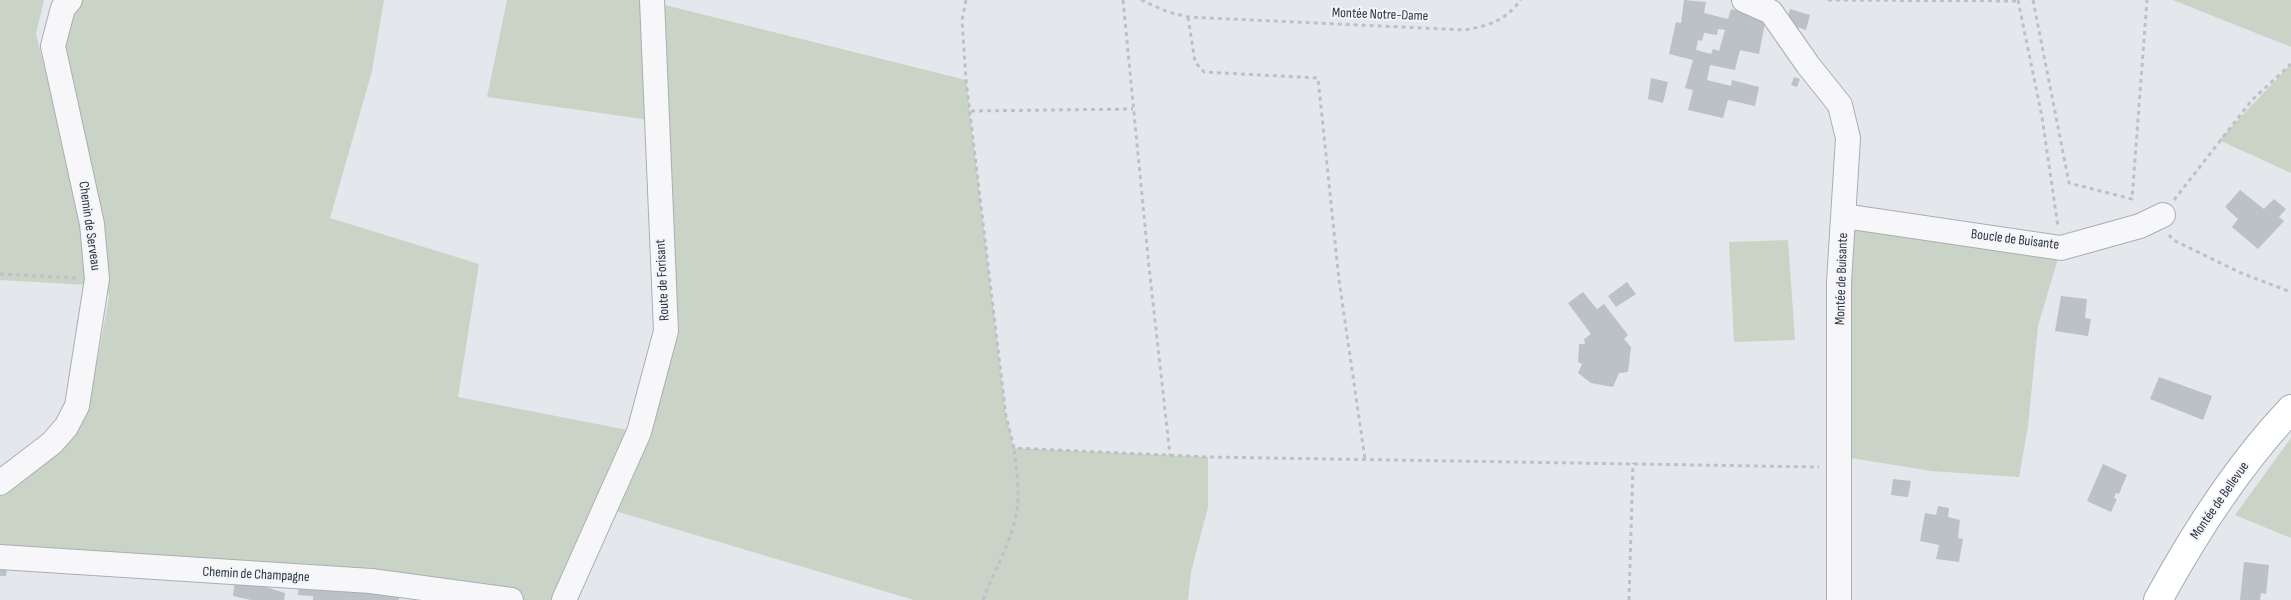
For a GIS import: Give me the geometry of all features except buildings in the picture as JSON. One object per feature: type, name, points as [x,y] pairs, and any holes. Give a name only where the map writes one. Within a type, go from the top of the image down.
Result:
[{"type":"main road","name":"Montée de Bellevue","points":[[2158,600],[2224,491],[2291,409]]},
{"type":"street","name":"Chemin de Serveau","points":[[0,483],[52,443],[66,427],[77,406],[97,279],[92,224],[53,46],[63,8],[70,0]]},
{"type":"street","name":"Route de Forisant","points":[[564,600],[639,432],[666,330],[652,0]]},
{"type":"street","name":"Montée de Buisante","points":[[1744,0],[1771,12],[1808,65],[1840,105],[1848,138],[1840,282],[1839,600]]},
{"type":"street","name":"Boucle de Buisante","points":[[1844,216],[2061,248],[2140,226],[2162,215]]},
{"type":"street","name":"Chemin de Champagne","points":[[0,557],[370,581],[512,600]]},
{"type":"path","points":[[966,0],[962,20],[966,80],[1006,416],[1014,448],[1018,491],[1017,510],[1010,534],[983,600]]},
{"type":"path","points":[[1123,0],[1170,455]]},
{"type":"path","name":"Montée Notre-Dame","points":[[1142,0],[1168,12],[1188,16],[1465,30],[1487,26],[1508,15],[1521,0]]},
{"type":"path","points":[[1828,0],[2018,1],[2042,117],[2061,248]]},
{"type":"path","points":[[2033,0],[2069,183],[2132,199],[2147,0]]},
{"type":"path","points":[[1188,16],[1195,62],[1204,72],[1318,78],[1339,280],[1365,459]]},
{"type":"path","points":[[2291,64],[2252,100],[2162,215],[2162,226],[2173,240],[2240,273],[2291,292]]},
{"type":"path","points":[[971,111],[1133,109]]},
{"type":"path","points":[[0,274],[97,279]]},
{"type":"path","points":[[1014,448],[1170,455],[1839,467]]},
{"type":"path","points":[[1629,600],[1633,463]]},
{"type":"green space","points":[[0,0],[44,0],[36,34],[90,247],[88,285],[0,280]]},
{"type":"green space","points":[[70,0],[384,0],[372,71],[330,218],[479,264],[458,397],[638,432],[666,331],[657,121],[487,97],[507,0],[652,0],[653,2],[966,80],[1006,416],[1014,448],[1208,457],[1208,507],[1191,572],[1188,600],[914,600],[605,508],[564,600],[511,600],[0,548],[0,492],[66,444],[91,396],[109,297],[97,225],[53,46]]},
{"type":"green space","points":[[2173,0],[2291,0],[2291,47]]},
{"type":"green space","points":[[2291,64],[2291,173],[2219,140]]},
{"type":"green space","points":[[1844,216],[2061,248],[2038,326],[2028,426],[2019,477],[1931,471],[1839,456]]},
{"type":"green space","points":[[1788,240],[1795,340],[1734,342],[1729,242]]},
{"type":"green space","points":[[2291,438],[2291,538],[2235,515]]}]
